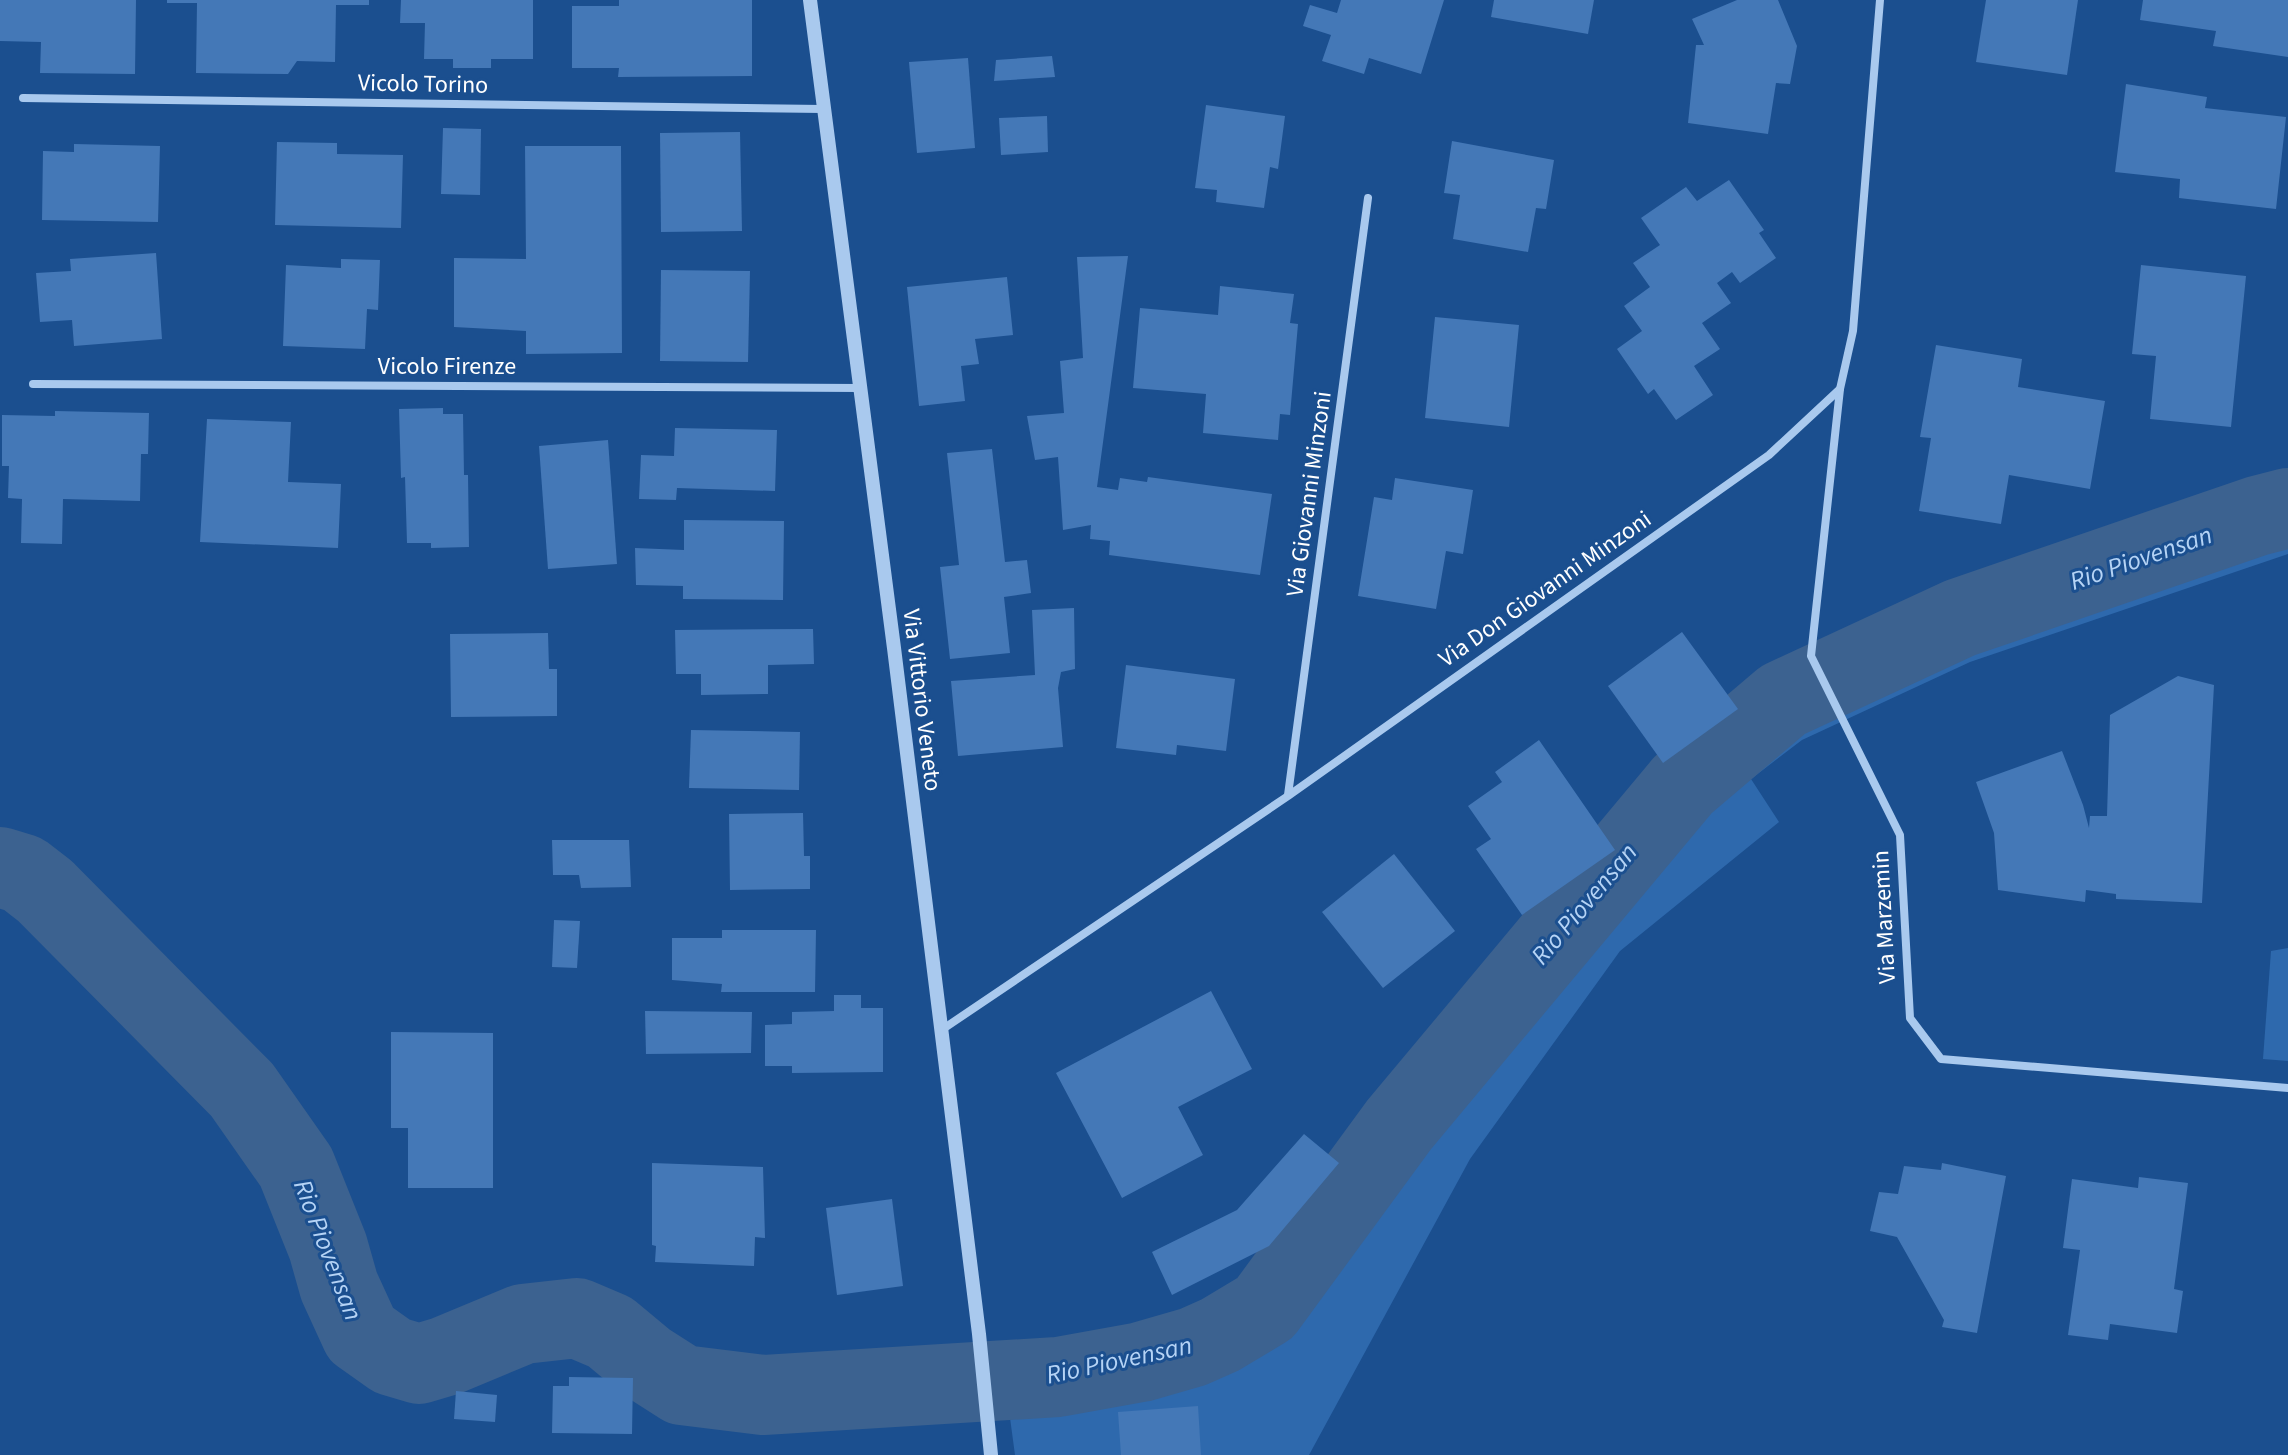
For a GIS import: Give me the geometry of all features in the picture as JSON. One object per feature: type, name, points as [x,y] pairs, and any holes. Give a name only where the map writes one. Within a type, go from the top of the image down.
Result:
[{"type":"street","name":"Via Vittorio Veneto","points":[[810,0],[979,1334],[991,1455]]},
{"type":"street","points":[[1840,389],[1853,331],[1880,0]]},
{"type":"street","name":"Vicolo Torino","points":[[23,98],[823,109]]},
{"type":"street","name":"Via Giovanni Minzoni","points":[[1288,796],[1368,198]]},
{"type":"street","name":"Vicolo Firenze","points":[[33,384],[860,388]]},
{"type":"street","name":"Via Don Giovanni Minzoni","points":[[940,1031],[1288,796],[1769,455],[1840,389]]},
{"type":"street","name":"Via Marzemin","points":[[1840,389],[1811,656],[1900,835],[1910,1018],[1941,1059],[2288,1088]]},
{"type":"shaded area","points":[[2288,477],[2288,554],[1970,662],[1802,740],[1751,779],[1779,822],[1620,951],[1470,1159],[1309,1455],[1015,1455],[1001,1351],[1064,1345],[1157,1326],[1215,1302],[1241,1284],[1371,1108],[1644,777],[1693,729],[1762,676],[1941,592],[2250,486]]},
{"type":"shaded area","points":[[2288,948],[2288,1061],[2263,1059],[2271,951]]},
{"type":"building","points":[[0,0],[136,0],[135,74],[40,73],[41,42],[0,41]]},
{"type":"building","points":[[167,0],[369,0],[369,5],[336,5],[335,62],[297,61],[288,74],[196,73],[197,3],[167,3]]},
{"type":"building","points":[[401,0],[533,0],[533,59],[491,59],[491,68],[453,68],[453,59],[424,59],[425,23],[400,23]]},
{"type":"building","points":[[619,0],[752,0],[752,76],[618,77],[619,68],[572,68],[572,6],[619,6]]},
{"type":"building","points":[[1341,0],[1444,0],[1421,74],[1369,58],[1364,74],[1322,61],[1331,35],[1303,26],[1310,5],[1337,13]]},
{"type":"building","points":[[1494,0],[1594,0],[1588,34],[1491,17]]},
{"type":"building","points":[[1737,0],[1778,0],[1797,46],[1790,84],[1776,83],[1768,134],[1688,123],[1696,45],[1704,45],[1692,19]]},
{"type":"building","points":[[1986,0],[2078,0],[2067,75],[1976,62]]},
{"type":"building","points":[[2143,0],[2288,0],[2288,57],[2213,46],[2216,31],[2140,20]]},
{"type":"building","points":[[1052,56],[1055,77],[994,81],[996,60]]},
{"type":"building","points":[[968,58],[975,148],[917,153],[909,62]]},
{"type":"building","points":[[2126,84],[2207,97],[2205,108],[2286,117],[2276,209],[2179,198],[2180,179],[2115,172]]},
{"type":"building","points":[[1206,105],[1285,116],[1278,169],[1270,167],[1264,208],[1216,202],[1217,190],[1195,188]]},
{"type":"building","points":[[1047,116],[1048,152],[1001,155],[999,118]]},
{"type":"building","points":[[443,128],[481,129],[480,195],[441,194]]},
{"type":"building","points":[[740,132],[742,231],[661,232],[660,133]]},
{"type":"building","points":[[1452,141],[1554,160],[1546,209],[1536,208],[1528,252],[1453,239],[1460,195],[1444,193]]},
{"type":"building","points":[[277,142],[337,143],[337,154],[403,155],[401,228],[275,225]]},
{"type":"building","points":[[74,144],[160,146],[158,222],[42,220],[43,151],[74,152]]},
{"type":"building","points":[[525,146],[621,146],[622,353],[526,354],[526,331],[454,327],[454,258],[526,259]]},
{"type":"building","points":[[1729,180],[1764,230],[1759,233],[1776,258],[1740,283],[1732,272],[1717,283],[1731,303],[1702,323],[1720,349],[1694,366],[1713,395],[1676,420],[1654,389],[1648,394],[1617,349],[1642,331],[1624,306],[1650,287],[1633,263],[1660,245],[1641,218],[1686,187],[1697,201]]},
{"type":"building","points":[[156,253],[162,339],[74,346],[72,320],[40,322],[36,273],[71,271],[70,259]]},
{"type":"building","points":[[1128,256],[1097,487],[1118,490],[1120,478],[1147,482],[1148,477],[1272,494],[1260,575],[1109,555],[1110,541],[1090,539],[1091,525],[1063,530],[1058,457],[1035,460],[1027,416],[1064,413],[1060,361],[1083,358],[1077,257]]},
{"type":"building","points":[[341,259],[380,260],[378,310],[367,309],[365,349],[283,346],[286,265],[341,268]]},
{"type":"building","points":[[2141,265],[2246,276],[2231,427],[2150,419],[2156,356],[2132,354]]},
{"type":"building","points":[[661,270],[750,271],[748,362],[660,361]]},
{"type":"building","points":[[1007,277],[1013,335],[975,339],[979,364],[961,366],[965,401],[919,406],[907,287]]},
{"type":"building","points":[[1220,286],[1294,294],[1290,323],[1298,324],[1290,415],[1280,414],[1278,440],[1203,433],[1206,394],[1133,388],[1140,308],[1218,315]]},
{"type":"building","points":[[1435,317],[1519,325],[1509,427],[1425,418]]},
{"type":"building","points":[[1936,345],[2022,359],[2018,387],[2105,401],[2090,489],[2009,475],[2001,524],[1919,511],[1931,438],[1920,437]]},
{"type":"building","points":[[443,408],[443,414],[463,414],[469,547],[431,548],[431,543],[407,543],[399,409]]},
{"type":"building","points":[[55,411],[149,413],[148,454],[141,454],[140,501],[63,499],[62,544],[21,543],[22,499],[8,498],[9,466],[2,466],[2,415],[55,416]]},
{"type":"building","points":[[207,419],[291,422],[288,482],[341,484],[338,548],[200,542]]},
{"type":"building","points":[[675,428],[777,430],[775,491],[677,488],[676,500],[639,499],[641,455],[674,456]]},
{"type":"building","points":[[608,440],[617,564],[548,569],[539,446]]},
{"type":"building","points":[[992,449],[1005,562],[1027,560],[1031,593],[1004,597],[1010,653],[950,659],[940,567],[959,565],[947,453]]},
{"type":"building","points":[[1395,478],[1473,490],[1463,554],[1446,551],[1436,609],[1358,596],[1374,497],[1392,500]]},
{"type":"building","points":[[684,520],[784,521],[783,600],[683,599],[683,586],[636,585],[635,548],[684,550]]},
{"type":"building","points":[[1074,608],[1075,669],[1061,672],[1058,688],[1063,747],[958,756],[951,681],[1035,675],[1032,610]]},
{"type":"building","points":[[813,629],[814,664],[768,665],[768,694],[701,695],[701,674],[676,674],[675,630]]},
{"type":"building","points":[[1682,632],[1738,709],[1663,763],[1608,686]]},
{"type":"building","points":[[548,633],[549,669],[557,669],[557,716],[451,717],[450,634]]},
{"type":"building","points":[[1126,665],[1235,679],[1226,751],[1177,745],[1176,755],[1116,748]]},
{"type":"building","points":[[2178,676],[2214,685],[2202,903],[2116,899],[2116,894],[2086,890],[2085,902],[1998,890],[1994,833],[1976,782],[2062,751],[2089,828],[2090,816],[2107,816],[2110,715]]},
{"type":"building","points":[[691,730],[800,732],[799,790],[689,788]]},
{"type":"building","points":[[1539,740],[1615,850],[1522,915],[1476,849],[1491,839],[1468,806],[1502,782],[1495,772]]},
{"type":"building","points":[[803,813],[804,856],[810,856],[810,889],[730,890],[729,814]]},
{"type":"building","points":[[552,840],[629,840],[631,887],[581,888],[579,875],[553,875]]},
{"type":"building","points":[[1394,854],[1455,931],[1383,988],[1322,912]]},
{"type":"building","points":[[554,920],[580,921],[577,968],[552,967]]},
{"type":"building","points":[[722,930],[816,930],[815,992],[721,992],[722,984],[672,980],[672,938],[722,938]]},
{"type":"building","points":[[1211,991],[1252,1069],[1178,1107],[1203,1155],[1122,1198],[1056,1073]]},
{"type":"building","points":[[834,995],[861,995],[861,1008],[883,1008],[883,1072],[792,1073],[792,1066],[765,1066],[765,1025],[792,1024],[792,1012],[834,1011]]},
{"type":"building","points":[[645,1011],[752,1012],[751,1053],[646,1054]]},
{"type":"building","points":[[391,1032],[493,1033],[493,1188],[408,1188],[408,1128],[391,1128]]},
{"type":"building","points":[[1304,1134],[1339,1163],[1269,1246],[1172,1295],[1152,1252],[1237,1210]]},
{"type":"building","points":[[652,1163],[763,1167],[765,1238],[755,1237],[754,1266],[655,1262],[656,1246],[652,1245]]},
{"type":"building","points":[[1942,1163],[2006,1176],[1977,1333],[1942,1327],[1944,1320],[1897,1237],[1870,1231],[1879,1192],[1898,1194],[1904,1166],[1941,1170]]},
{"type":"building","points":[[2139,1177],[2188,1183],[2174,1289],[2183,1291],[2177,1333],[2110,1324],[2108,1340],[2068,1335],[2080,1250],[2063,1248],[2072,1179],[2138,1188]]},
{"type":"building","points":[[892,1199],[903,1286],[837,1295],[826,1208]]},
{"type":"building","points":[[569,1377],[633,1378],[632,1434],[552,1433],[553,1386],[569,1386]]},
{"type":"building","points":[[456,1391],[497,1395],[495,1422],[454,1419]]},
{"type":"building","points":[[1198,1406],[1201,1455],[1121,1455],[1118,1412]]},
{"type":"waterway","name":"Rio Piovensan","points":[[0,867],[23,874],[45,891],[242,1090],[296,1167],[328,1247],[339,1286],[361,1334],[392,1356],[419,1364],[523,1324],[577,1318],[610,1332],[646,1362],[682,1385],[763,1395],[1058,1377],[1141,1362],[1193,1347],[1265,1308],[1399,1125],[1683,785],[1783,700],[1960,618],[2288,508]]}]
